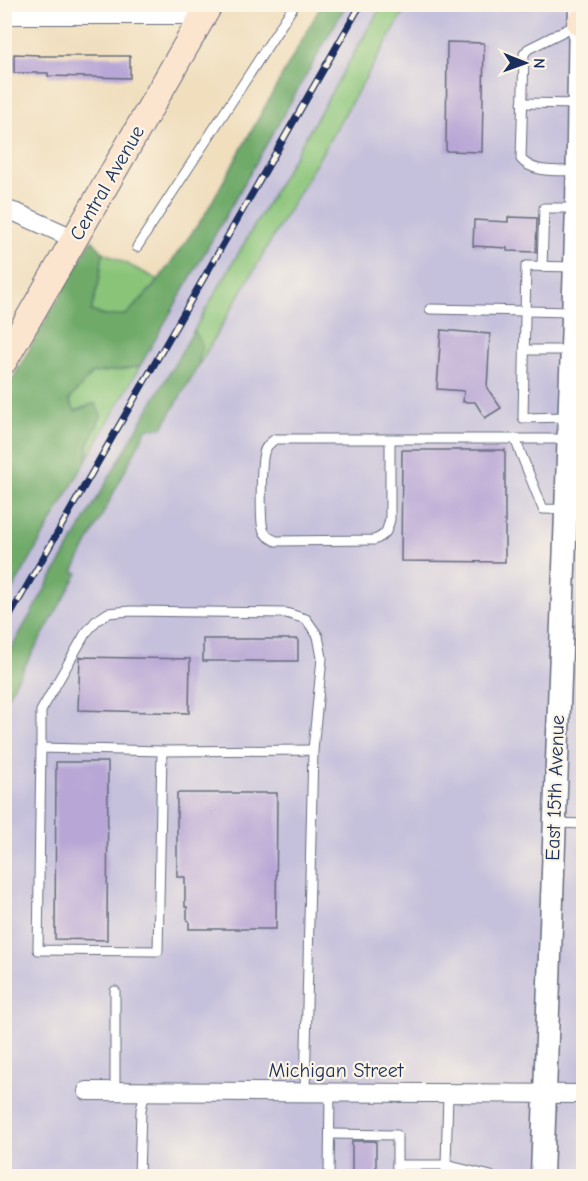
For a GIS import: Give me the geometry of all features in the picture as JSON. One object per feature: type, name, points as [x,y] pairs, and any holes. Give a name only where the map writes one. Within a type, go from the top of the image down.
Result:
[{"type":"main road","name":"Central Avenue","points":[[4,361],[208,10]]},
{"type":"street","points":[[4,15],[122,10],[208,10]]},
{"type":"street","name":"East 15th Avenue","points":[[542,1176],[554,823],[575,509],[568,440],[577,208],[581,15]]},
{"type":"street","points":[[4,209],[75,239]]},
{"type":"street","name":"Michigan Street","points":[[87,1091],[584,1094]]},
{"type":"lane","points":[[136,248],[296,4]]},
{"type":"lane","points":[[578,171],[547,170],[534,167],[521,159],[522,103],[524,54],[528,49],[581,15]]},
{"type":"lane","points":[[522,103],[579,104]]},
{"type":"lane","points":[[542,267],[544,208],[577,208]]},
{"type":"lane","points":[[569,417],[523,418],[526,266],[575,267]]},
{"type":"lane","points":[[430,309],[573,312]]},
{"type":"lane","points":[[525,350],[572,350]]},
{"type":"lane","points":[[390,440],[390,519],[384,535],[374,540],[276,541],[268,537],[263,530],[261,518],[263,461],[264,451],[275,439],[568,440]]},
{"type":"lane","points":[[515,439],[543,509],[575,509]]},
{"type":"lane","points":[[162,751],[158,951],[38,950],[41,711],[85,634],[96,621],[108,613],[130,611],[286,613],[306,619],[318,636],[322,658],[313,750],[305,1092]]},
{"type":"lane","points":[[41,748],[162,751],[313,750]]},
{"type":"lane","points":[[554,823],[584,824]]},
{"type":"lane","points":[[115,991],[115,1091]]},
{"type":"lane","points":[[139,1176],[141,1110],[145,1091]]},
{"type":"lane","points":[[329,1176],[330,1092]]},
{"type":"lane","points":[[446,1176],[448,1093]]},
{"type":"lane","points":[[330,1134],[397,1135],[397,1176]]},
{"type":"lane","points":[[398,1164],[446,1165],[491,1176]]},
{"type":"shaded area","points":[[346,5],[382,5],[5,659],[5,603]]},
{"type":"shaded area","points":[[408,5],[583,5],[583,1176],[5,1176],[5,701],[78,573],[72,573],[147,428],[162,428]]},
{"type":"green space","points":[[322,4],[346,5],[140,366],[92,373],[69,400],[75,411],[95,403],[101,416],[88,446],[87,459],[5,603],[5,392],[92,240],[103,252],[99,281],[91,311],[105,316],[126,315],[154,286],[204,216]]},
{"type":"green space","points":[[382,5],[408,5],[197,368],[202,345],[194,330]]},
{"type":"green space","points":[[103,252],[159,280],[126,315],[105,316],[91,311],[99,282]]},
{"type":"green space","points":[[194,330],[202,345],[197,368],[162,428],[147,428],[73,572],[78,573],[5,701],[5,659]]},
{"type":"green space","points":[[140,366],[87,459],[88,446],[101,416],[75,411],[69,400],[92,373]]},
{"type":"building","points":[[447,42],[484,43],[482,152],[446,151]]},
{"type":"building","points":[[14,54],[130,56],[130,78],[14,73]]},
{"type":"building","points":[[508,217],[537,218],[536,252],[473,246],[474,220],[508,222]]},
{"type":"building","points":[[441,330],[490,334],[487,388],[501,408],[485,418],[475,402],[463,402],[464,391],[437,389]]},
{"type":"building","points":[[402,450],[505,450],[505,562],[401,561]]},
{"type":"building","points":[[203,639],[298,639],[298,661],[203,661]]},
{"type":"building","points":[[80,657],[190,659],[189,713],[78,710]]},
{"type":"building","points":[[56,762],[108,762],[107,940],[55,939]]},
{"type":"building","points":[[177,793],[277,793],[276,929],[189,929],[187,907],[185,907],[185,877],[177,877]]},
{"type":"building","points":[[352,1141],[376,1141],[376,1176],[352,1176]]},
{"type":"railway","points":[[4,626],[361,4]]}]
